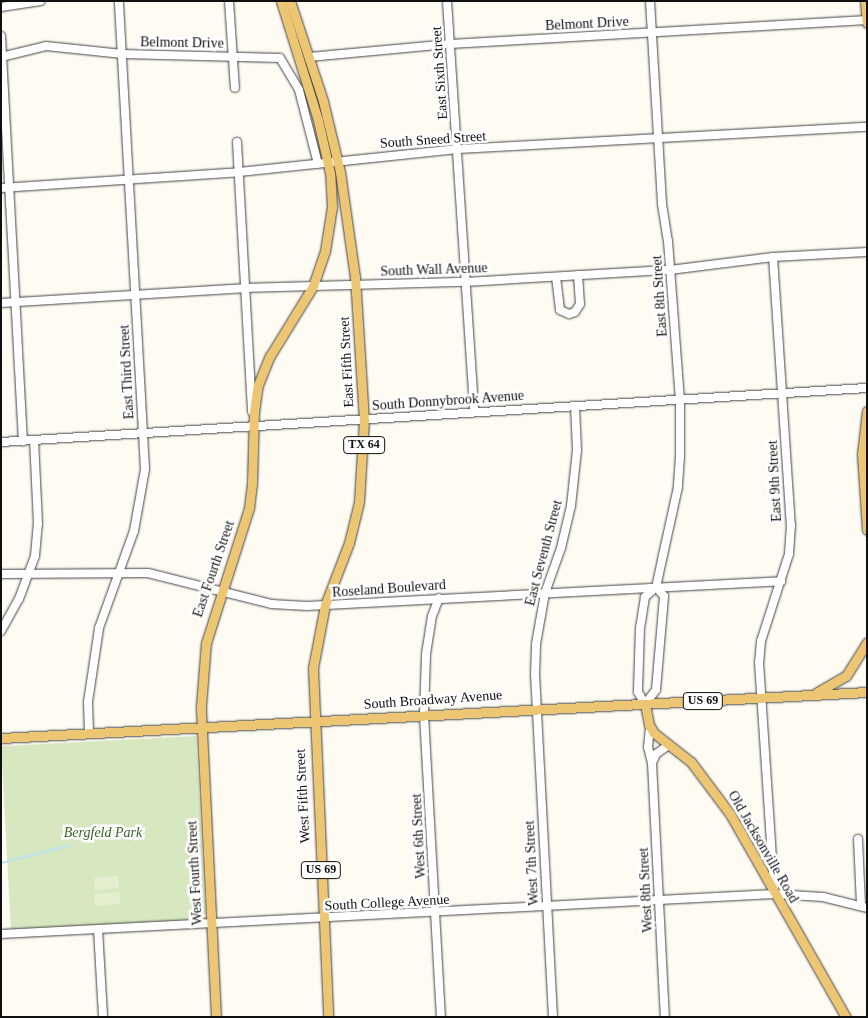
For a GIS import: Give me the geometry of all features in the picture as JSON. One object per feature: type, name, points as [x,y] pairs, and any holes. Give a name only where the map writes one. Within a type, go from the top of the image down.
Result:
[{"type":"main road","points":[[281,1],[306,76],[328,162],[332,199],[330,229],[313,286]]},
{"type":"main road","name":"East Fifth Street","points":[[290,1],[309,57],[338,160],[356,285],[364,420],[360,502],[349,543],[325,605],[313,668],[313,723]]},
{"type":"main road","points":[[865,1],[867,22]]},
{"type":"main road","name":"East Fourth Street","points":[[202,728],[204,654],[221,591],[236,552],[248,508],[252,484],[253,423],[265,367],[313,286]]},
{"type":"main road","points":[[867,411],[862,454],[867,530]]},
{"type":"main road","points":[[812,695],[846,676],[867,642]]},
{"type":"main road","name":"South Broadway Avenue","points":[[1,738],[89,732],[313,723],[536,707],[645,704],[867,692]]},
{"type":"main road","points":[[645,704],[650,728]]},
{"type":"main road","name":"West Fifth Street","points":[[313,723],[328,1017]]},
{"type":"main road","name":"West Fourth Street","points":[[202,728],[216,1017]]},
{"type":"main road","name":"Old Jacksonville Road","points":[[650,728],[691,762],[712,788],[846,1017]]},
{"type":"street","points":[[1,7],[41,1]]},
{"type":"street","name":"East Third Street","points":[[89,732],[88,702],[94,658],[105,607],[117,573],[127,556],[142,498],[145,469],[119,1]]},
{"type":"street","points":[[229,1],[235,88]]},
{"type":"street","name":"East Sixth Street","points":[[447,1],[474,412]]},
{"type":"street","name":"East 8th Street","points":[[650,1],[658,139],[680,400],[678,487],[656,587],[645,597],[640,627],[638,692],[645,704],[656,690],[664,596],[656,587]]},
{"type":"street","name":"Belmont Drive","points":[[309,57],[450,44],[867,22]]},
{"type":"street","points":[[1,36],[5,188],[15,302],[23,441]]},
{"type":"street","name":"Belmont Drive","points":[[2,57],[46,46],[123,54],[280,58],[299,90],[318,164]]},
{"type":"street","name":"South Sneed Street","points":[[5,188],[239,172],[318,164],[338,160],[458,149],[867,127]]},
{"type":"street","name":"East Fourth Street","points":[[237,142],[253,423]]},
{"type":"street","name":"South Wall Avenue","points":[[1,303],[244,288],[465,282],[670,270],[773,257],[867,252]]},
{"type":"street","name":"East 9th Street","points":[[773,257],[791,525],[790,554],[761,641],[761,698],[768,846],[774,894]]},
{"type":"street","points":[[556,276],[560,310],[569,314],[575,312],[580,304],[578,275]]},
{"type":"street","name":"South Donnybrook Avenue","points":[[1,442],[143,433],[253,423],[364,420],[867,388]]},
{"type":"street","name":"East Seventh Street","points":[[536,707],[536,644],[545,593],[561,548],[571,506],[577,450],[575,406]]},
{"type":"street","points":[[1,631],[30,573],[38,524],[34,440]]},
{"type":"street","name":"Roseland Boulevard","points":[[1,574],[148,573],[271,604],[325,605],[781,581]]},
{"type":"street","name":"West 6th Street","points":[[438,598],[427,648],[424,715],[441,1017]]},
{"type":"street","name":"West 7th Street","points":[[536,707],[554,1017]]},
{"type":"street","name":"West 8th Street","points":[[650,728],[648,747],[652,763],[665,1017]]},
{"type":"street","points":[[652,763],[656,754],[669,744]]},
{"type":"street","points":[[858,839],[864,907]]},
{"type":"street","points":[[756,862],[765,857],[768,846]]},
{"type":"street","name":"South College Avenue","points":[[1,934],[660,902],[774,894],[822,897],[864,907]]},
{"type":"street","points":[[98,929],[103,1017]]},
{"type":"green space","name":"Bergfeld Park","points":[[196,736],[206,920],[11,930],[1,746]]},
{"type":"green space","points":[[118,876],[119,888],[95,890],[94,878]]},
{"type":"green space","points":[[119,892],[120,904],[95,906],[94,894]]},
{"type":"waterway","points":[[1,863],[71,845]]}]
